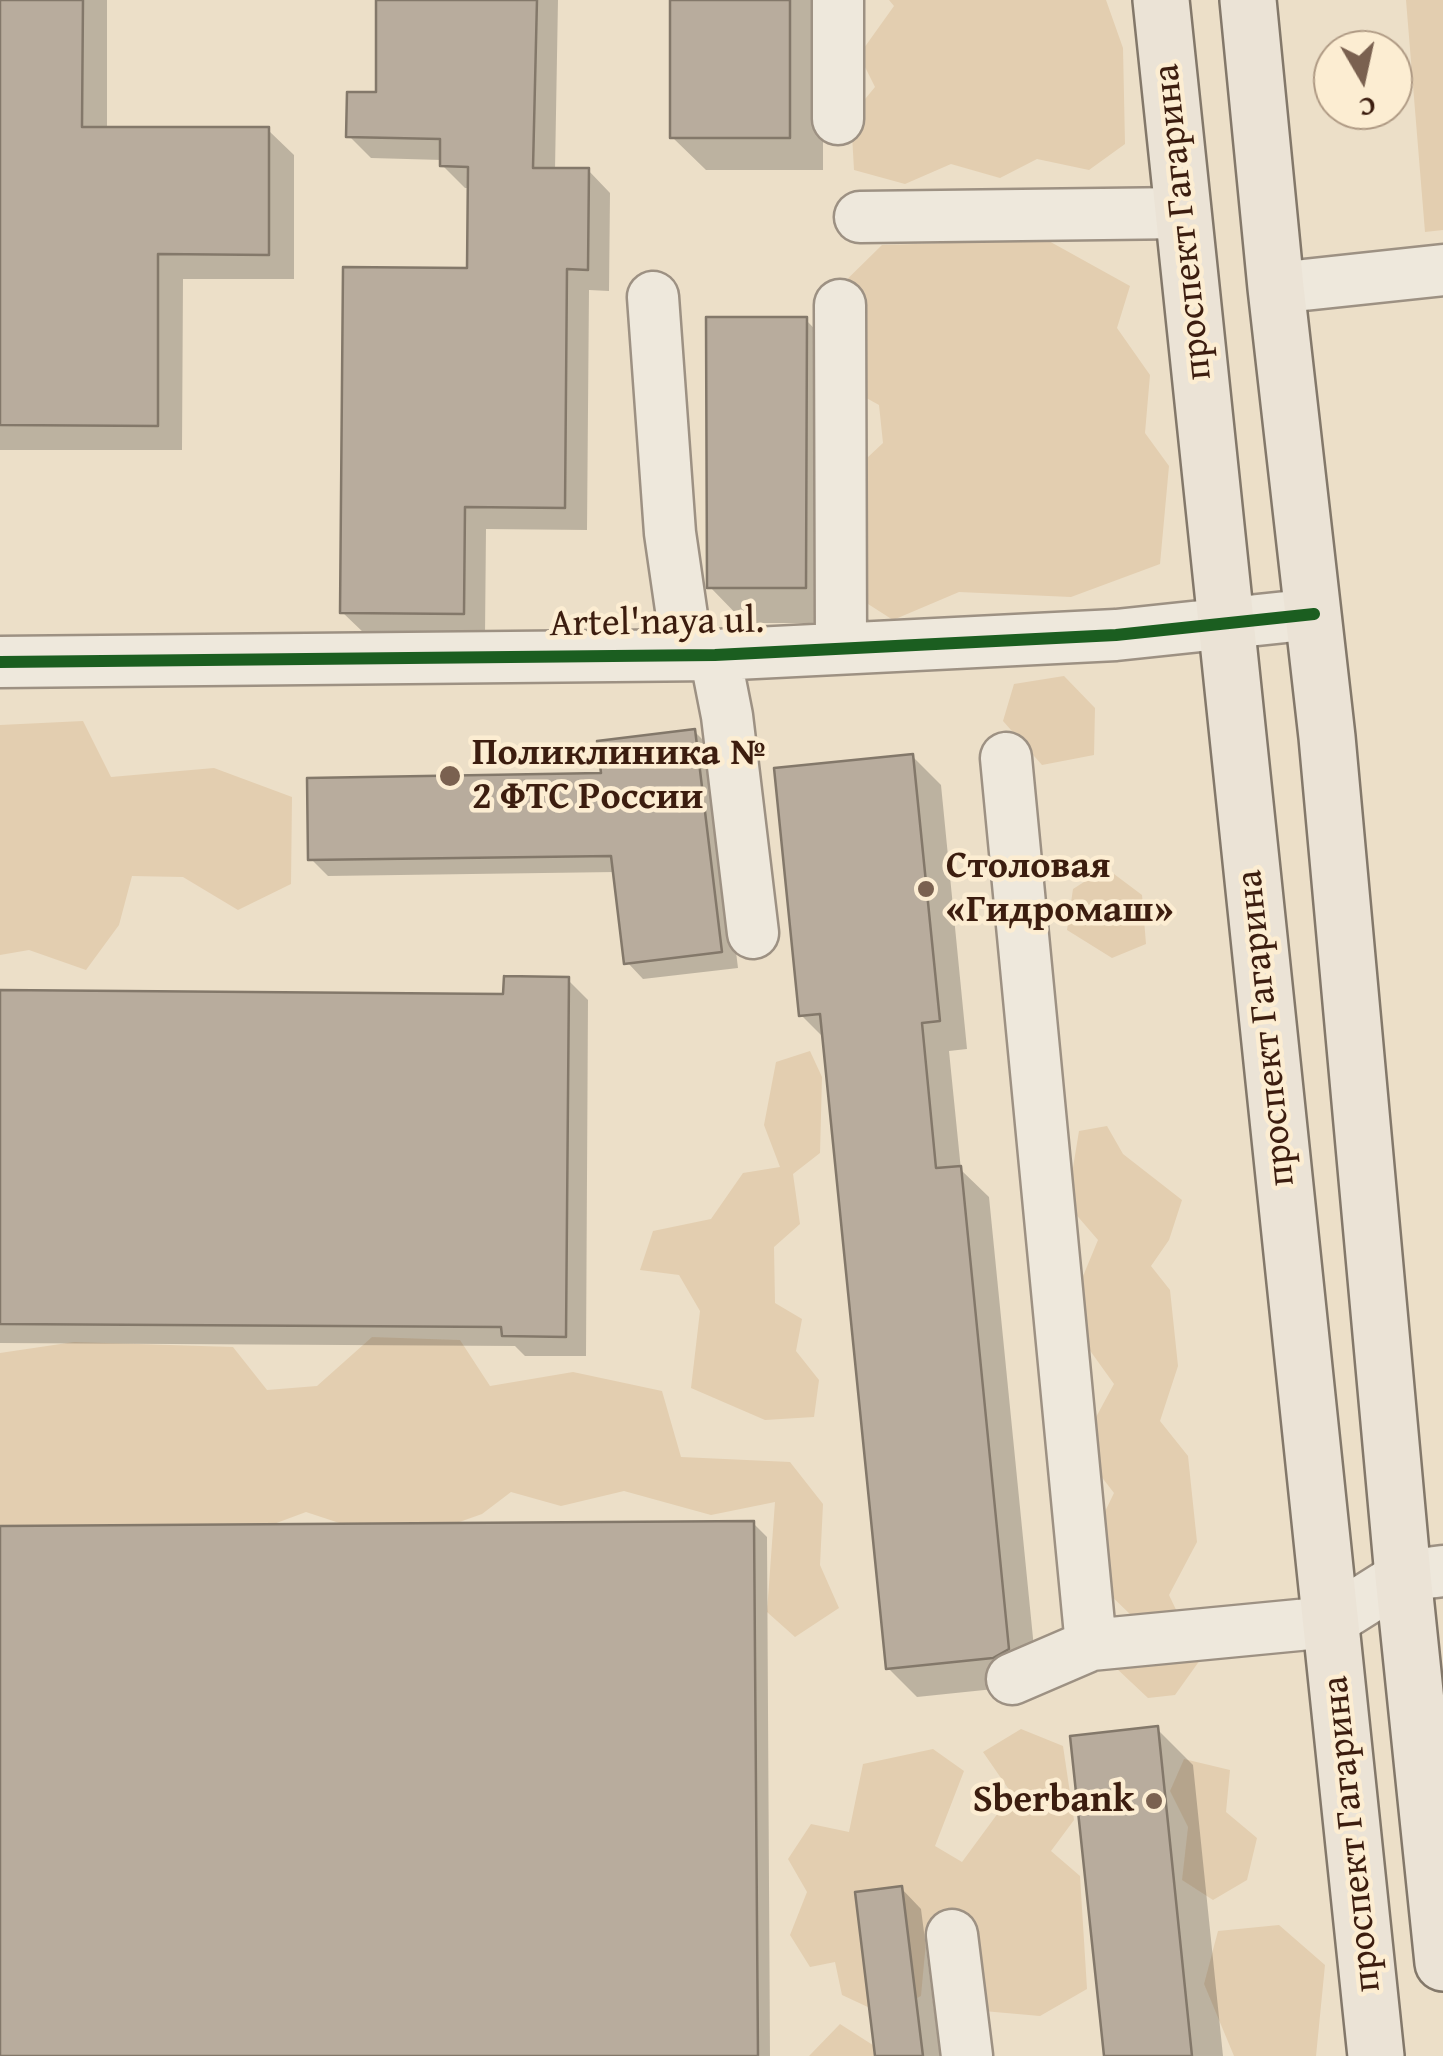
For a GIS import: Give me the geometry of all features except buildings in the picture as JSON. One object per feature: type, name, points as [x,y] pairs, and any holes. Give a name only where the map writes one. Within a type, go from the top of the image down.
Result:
[{"type":"main road","name":"проспект Гагарина","points":[[1161,0],[1376,2056]]},
{"type":"main road","name":"проспект Гагарина","points":[[1256,1],[1276,288],[1423,1573],[1443,1963]]},
{"type":"street","points":[[838,0],[838,119]]},
{"type":"street","points":[[860,216],[1184,213]]},
{"type":"street","points":[[1276,288],[1443,270]]},
{"type":"street","points":[[653,298],[670,533],[683,623],[704,655],[727,716],[753,932]]},
{"type":"street","points":[[840,305],[841,648]]},
{"type":"street","name":"Artel'naya ul.","points":[[0,662],[704,655],[1116,635],[1314,614]]},
{"type":"street","points":[[1006,758],[1091,1645]]},
{"type":"street","points":[[1012,1679],[1091,1645],[1330,1622],[1423,1573]]},
{"type":"street","points":[[952,1935],[967,2056]]},
{"type":"shaded area","points":[[889,0],[1106,0],[1123,48],[1125,144],[1089,170],[1037,159],[1000,178],[951,164],[905,184],[854,170],[851,116],[875,87],[859,55],[894,6]]},
{"type":"shaded area","points":[[1406,0],[1443,0],[1443,230],[1425,232],[1413,85],[1413,30],[1408,30]]},
{"type":"shaded area","points":[[1047,240],[1130,286],[1117,328],[1150,375],[1145,433],[1169,466],[1160,564],[1071,597],[959,592],[893,620],[829,579],[837,486],[883,443],[879,405],[834,380],[827,299],[882,245]]},
{"type":"shaded area","points":[[1064,676],[1095,708],[1094,755],[1042,765],[1003,721],[1014,684]]},
{"type":"shaded area","points":[[83,721],[111,777],[214,768],[292,797],[291,884],[238,910],[183,877],[132,876],[119,925],[86,970],[29,950],[0,955],[0,725]]},
{"type":"shaded area","points":[[1106,868],[1142,895],[1146,944],[1112,958],[1067,930],[1073,889]]},
{"type":"shaded area","points":[[810,1051],[822,1077],[820,1153],[793,1174],[800,1224],[774,1247],[775,1303],[802,1319],[796,1351],[819,1380],[814,1417],[765,1420],[691,1388],[700,1311],[679,1275],[640,1270],[653,1231],[711,1219],[743,1173],[780,1167],[764,1125],[776,1062]]},
{"type":"shaded area","points":[[1107,1126],[1123,1154],[1182,1200],[1169,1240],[1151,1266],[1170,1290],[1178,1366],[1160,1421],[1188,1456],[1197,1542],[1169,1595],[1200,1660],[1175,1695],[1148,1698],[1115,1667],[1132,1616],[1103,1588],[1097,1528],[1114,1493],[1094,1467],[1089,1430],[1114,1384],[1086,1345],[1081,1281],[1098,1240],[1067,1204],[1079,1131]]},
{"type":"shaded area","points":[[372,1337],[460,1340],[490,1386],[573,1372],[662,1391],[681,1457],[790,1462],[823,1504],[820,1565],[839,1608],[795,1637],[767,1612],[775,1502],[711,1515],[624,1491],[561,1506],[511,1492],[482,1514],[400,1543],[306,1512],[212,1547],[0,1551],[0,1353],[74,1342],[233,1347],[267,1390],[317,1386]]},
{"type":"shaded area","points":[[1021,1729],[1063,1746],[1074,1820],[1051,1851],[1080,1876],[1087,1989],[1040,2016],[972,2010],[964,1941],[926,1942],[921,1996],[885,2015],[842,1995],[835,1962],[810,1967],[790,1935],[807,1892],[788,1859],[811,1824],[849,1832],[863,1764],[933,1749],[964,1771],[935,1846],[962,1862],[1012,1794],[983,1752]]},
{"type":"shaded area","points":[[1184,1759],[1230,1770],[1226,1812],[1257,1838],[1247,1880],[1213,1900],[1182,1880],[1188,1827],[1170,1791]]},
{"type":"shaded area","points":[[1279,1925],[1325,1965],[1316,2056],[1234,2056],[1204,1984],[1218,1931]]},
{"type":"shaded area","points":[[840,2024],[890,2056],[809,2056]]},
{"type":"cycle path","points":[[0,662],[715,655],[1116,635],[1314,614]]},
{"type":"place","name":"Поликлиника № 2 ФТС России","points":[[450,776]]},
{"type":"place","name":"Столовая «Гидромаш»","points":[[926,889]]},
{"type":"place","name":"Sberbank","points":[[1154,1801]]}]
